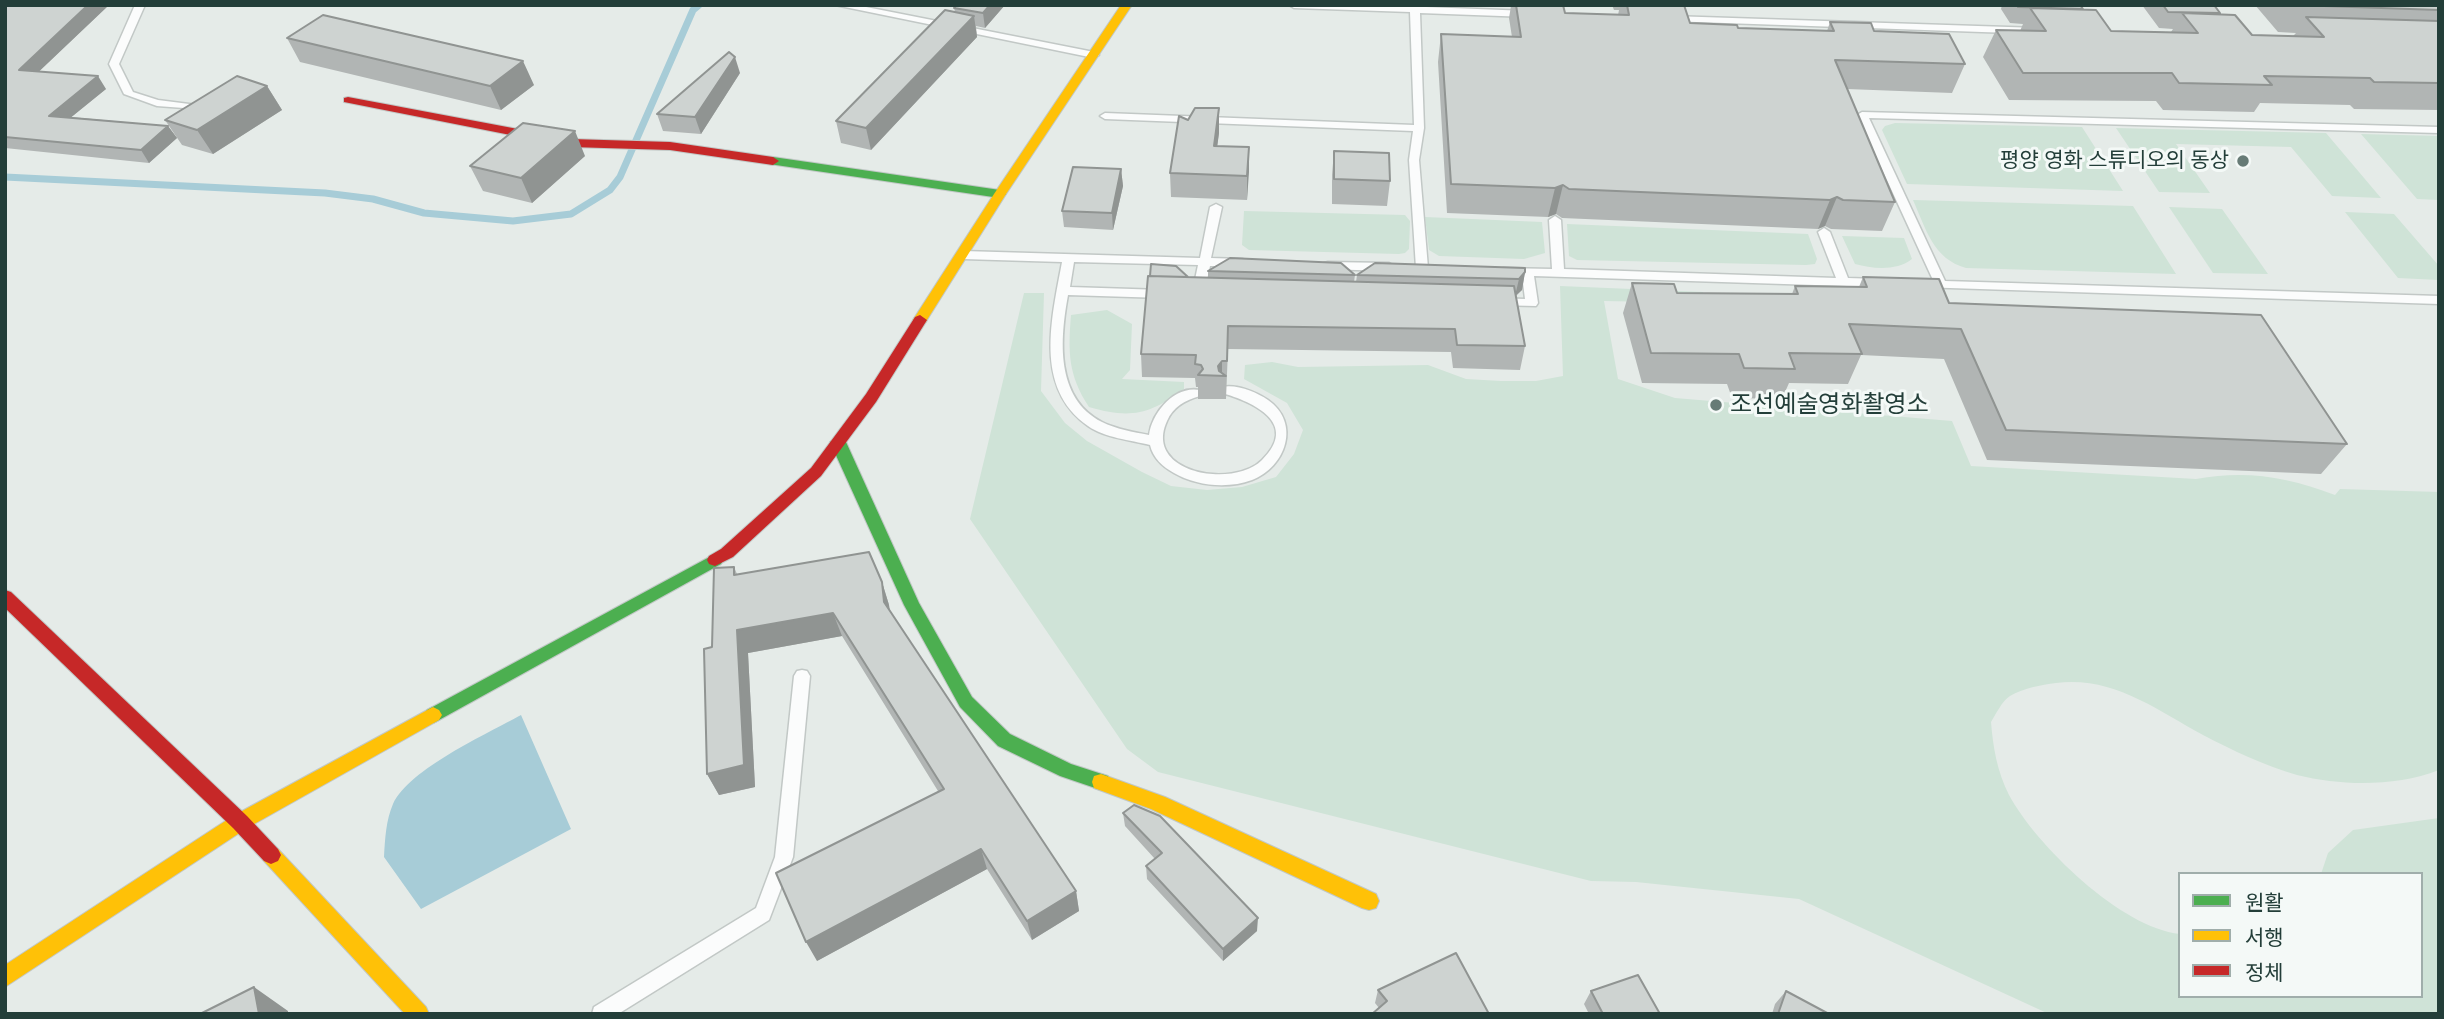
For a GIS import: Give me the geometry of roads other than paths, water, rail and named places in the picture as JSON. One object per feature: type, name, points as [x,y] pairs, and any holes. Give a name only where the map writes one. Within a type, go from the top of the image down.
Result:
[{"type":"main road","points":[[5,977],[240,822],[727,553],[816,472],[871,398],[1000,194],[1127,5]]},
{"type":"main road","points":[[348,100],[570,143],[650,146],[738,154],[1000,194]]},
{"type":"main road","points":[[838,442],[878,533],[932,641],[966,702],[1004,740],[1066,770],[1158,803],[1369,901]]},
{"type":"main road","points":[[5,597],[240,822],[419,1014]]},
{"type":"lane","points":[[140,5],[134,10],[128,34],[114,64],[129,94],[157,103],[193,107]]},
{"type":"lane","points":[[841,5],[1094,55]]},
{"type":"lane","points":[[1294,5],[1538,14]]},
{"type":"lane","points":[[1313,265],[1428,269],[1414,160],[1419,128],[1415,10]]},
{"type":"lane","points":[[1661,18],[2044,31]]},
{"type":"lane","points":[[1941,285],[1862,115],[2439,131]]},
{"type":"lane","points":[[1105,116],[1419,128]]},
{"type":"lane","points":[[1184,295],[1204,262],[1216,207]]},
{"type":"lane","points":[[1555,220],[1558,273]]},
{"type":"lane","points":[[1824,232],[1843,281]]},
{"type":"lane","points":[[963,255],[1258,264]]},
{"type":"lane","points":[[1069,258],[1055,345],[1058,374],[1069,401],[1093,424],[1155,442]]},
{"type":"lane","points":[[1488,271],[1885,283]]},
{"type":"lane","points":[[1490,302],[1532,303],[1528,272]]},
{"type":"lane","points":[[1913,284],[2439,300]]},
{"type":"lane","points":[[1063,291],[1212,296]]},
{"type":"lane","points":[[1195,393],[1169,406],[1157,423],[1155,442],[1164,460],[1184,474],[1209,480],[1237,479],[1261,470],[1277,454],[1283,435],[1277,417],[1262,401],[1227,390]]},
{"type":"lane","points":[[601,1014],[762,914],[784,858],[802,676]]},
{"type":"water","points":[[521,715],[571,829],[421,909],[384,857],[387,823],[393,804],[415,778],[432,765]]},
{"type":"waterway","points":[[5,177],[325,193],[373,199],[424,213],[513,221],[571,214],[610,190],[620,177],[693,10],[699,5]]},
{"type":"place","name":"평양 영화 스튜디오의 동상","points":[[2243,161]]},
{"type":"place","name":"조선예술영화촬영소","points":[[1716,405]]}]
